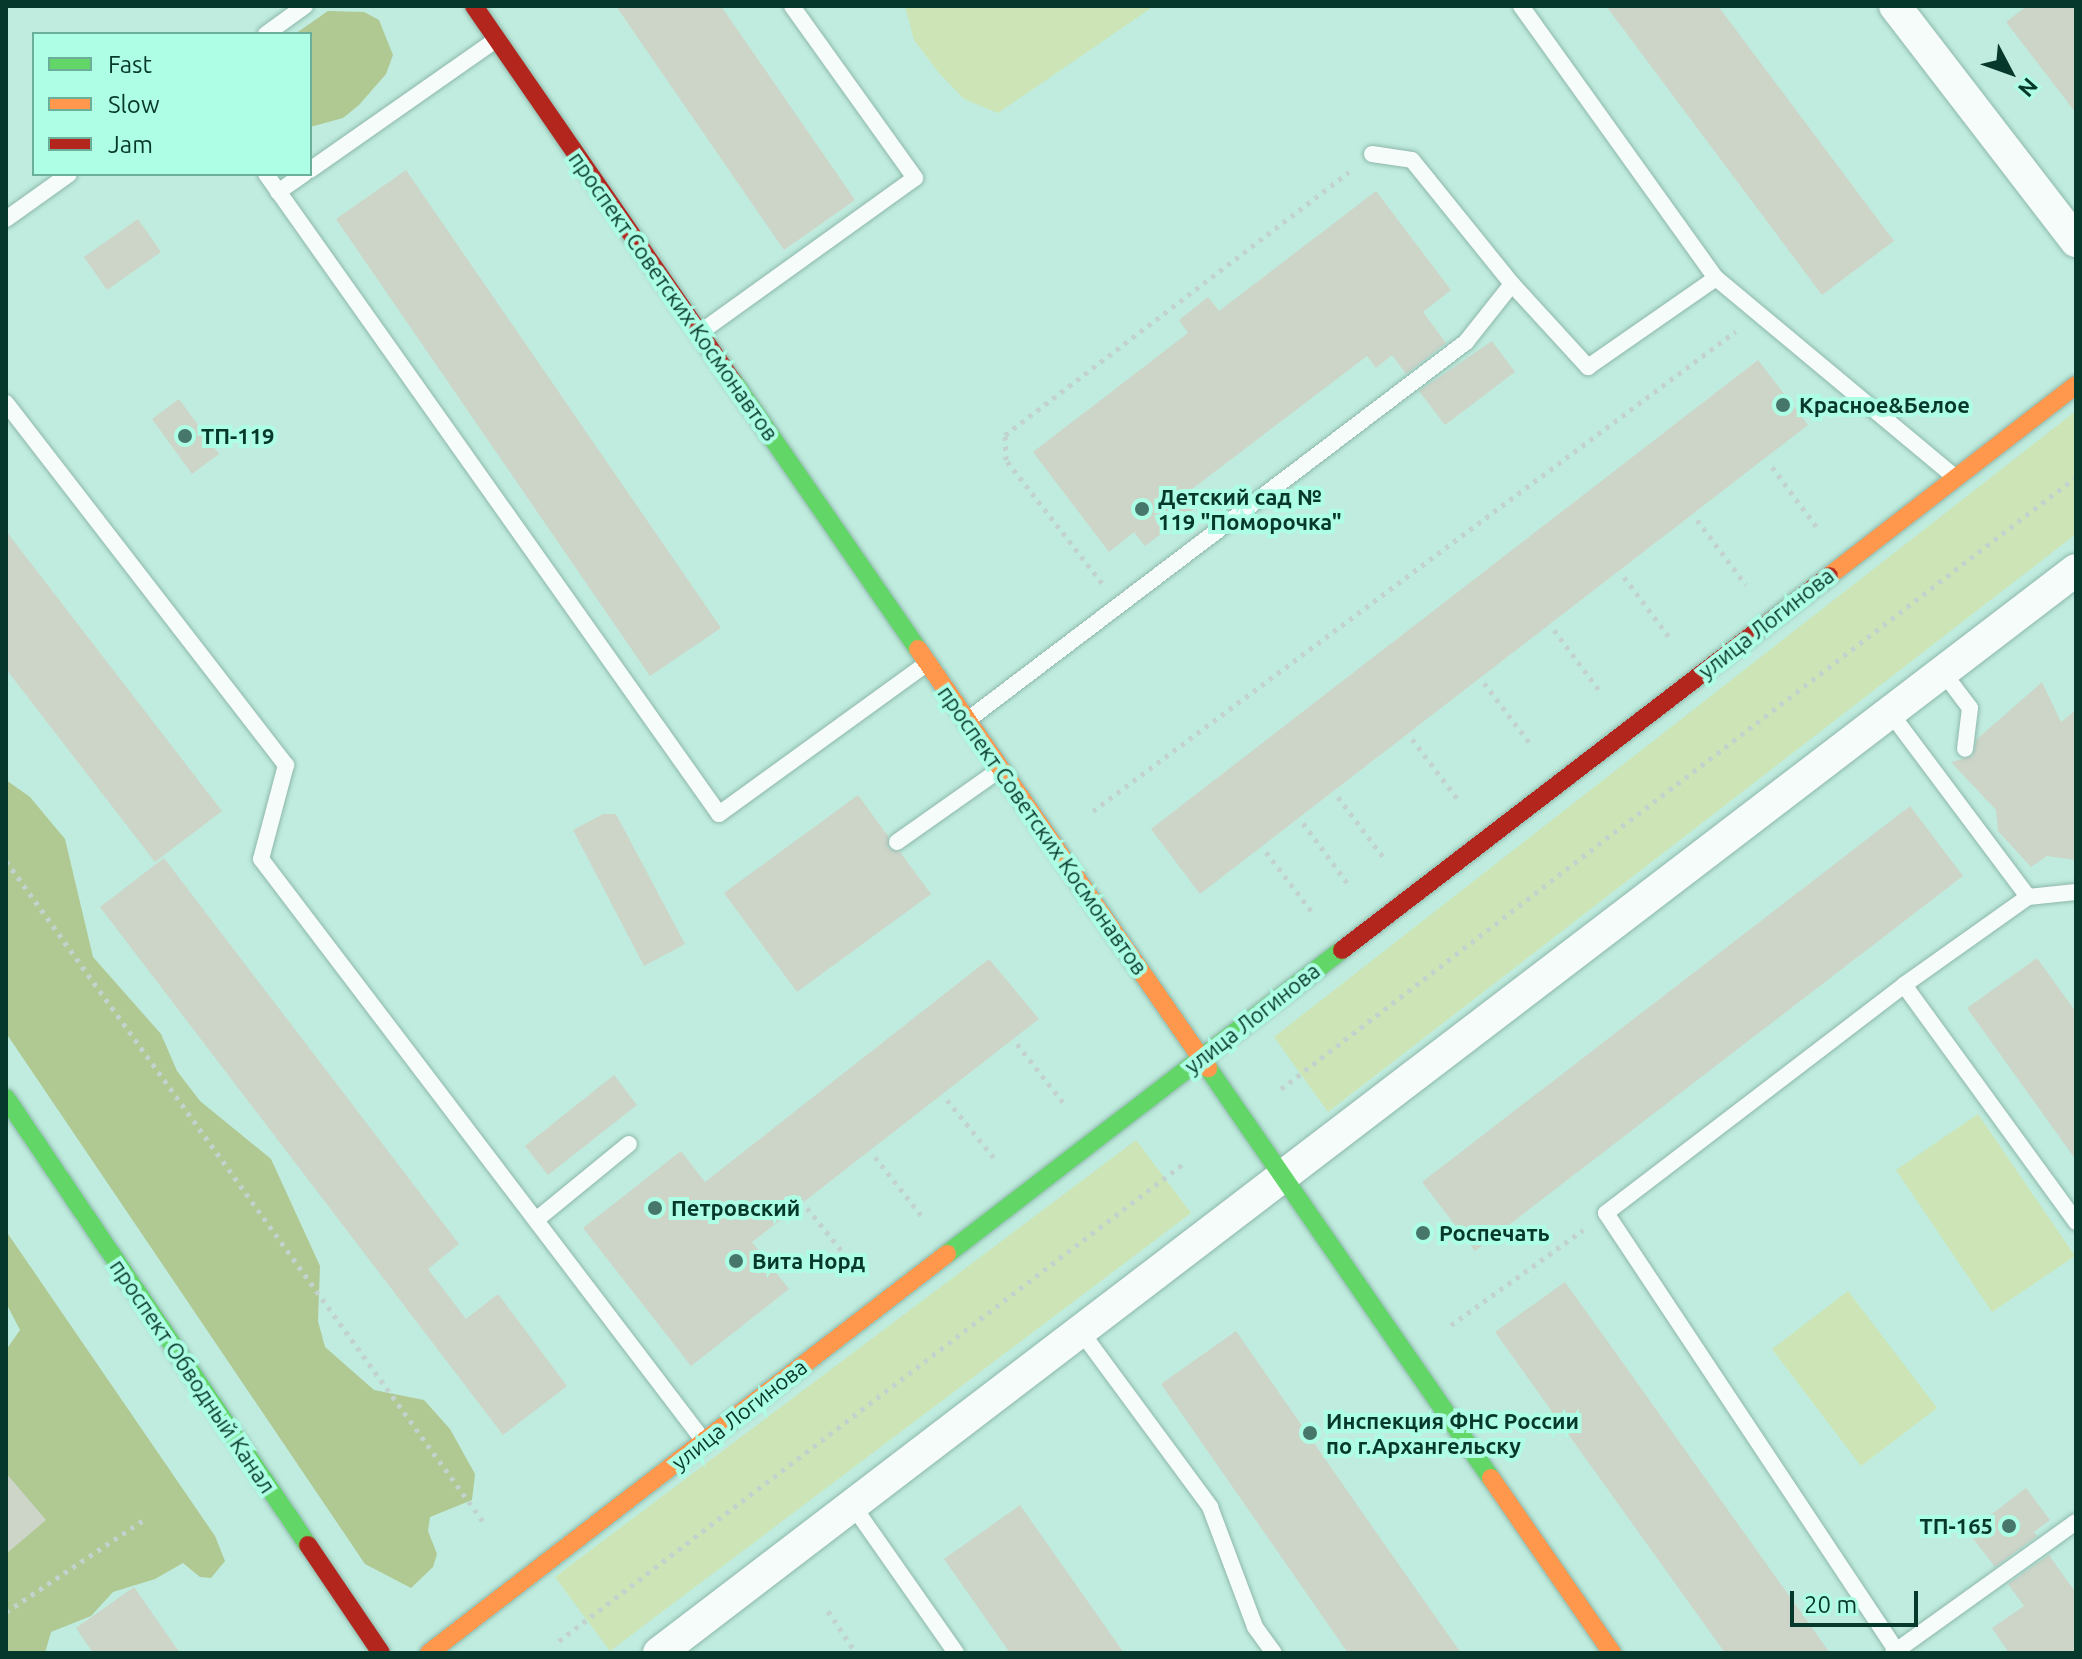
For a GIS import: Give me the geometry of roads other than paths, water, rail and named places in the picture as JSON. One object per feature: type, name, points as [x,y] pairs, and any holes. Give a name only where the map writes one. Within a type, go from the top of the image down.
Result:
[{"type":"main road","name":"проспект Советских Космонавтов","points":[[474,6],[1612,1653]]},
{"type":"main road","name":"улица Логинова","points":[[429,1653],[2076,385]]},
{"type":"main road","name":"проспект Обводный Канал","points":[[6,1098],[381,1653]]},
{"type":"street","points":[[1895,6],[2076,241]]},
{"type":"street","points":[[659,1653],[1281,1174],[2076,570]]},
{"type":"lane","points":[[269,32],[305,6]]},
{"type":"lane","points":[[700,333],[915,178],[792,6]]},
{"type":"lane","points":[[1521,6],[1716,278],[1955,477]]},
{"type":"lane","points":[[312,169],[497,39]]},
{"type":"lane","points":[[1372,154],[1412,160],[1512,284],[1588,367],[1716,278]]},
{"type":"lane","points":[[6,219],[66,176]]},
{"type":"lane","points":[[267,176],[719,814],[928,663]]},
{"type":"lane","points":[[278,192],[301,176]]},
{"type":"lane","points":[[967,720],[1466,342],[1512,284]]},
{"type":"lane","points":[[6,403],[286,765],[261,859],[704,1441]]},
{"type":"lane","points":[[1942,671],[1970,708],[1965,749]]},
{"type":"lane","points":[[1889,711],[2028,897]]},
{"type":"lane","points":[[897,842],[1001,769]]},
{"type":"lane","points":[[2076,892],[2028,897],[1904,985],[1606,1213],[1896,1652],[2076,1522]]},
{"type":"lane","points":[[1904,985],[2076,1222]]},
{"type":"lane","points":[[536,1220],[629,1144]]},
{"type":"lane","points":[[1079,1329],[1210,1507],[1255,1627],[1274,1653]]},
{"type":"lane","points":[[851,1503],[956,1653]]},
{"type":"place","name":"Красное&Белое","points":[[1783,405]]},
{"type":"place","name":"ТП-119","points":[[185,436]]},
{"type":"place","name":"Детский сад № 119 \"Поморочка\"","points":[[1142,509]]},
{"type":"place","name":"Петровский","points":[[655,1208]]},
{"type":"place","name":"Роспечать","points":[[1423,1233]]},
{"type":"place","name":"Вита Норд","points":[[736,1261]]},
{"type":"place","name":"Инспекция ФНС России по г.Архангельску","points":[[1310,1433]]},
{"type":"place","name":"ТП-165","points":[[2009,1526]]}]
